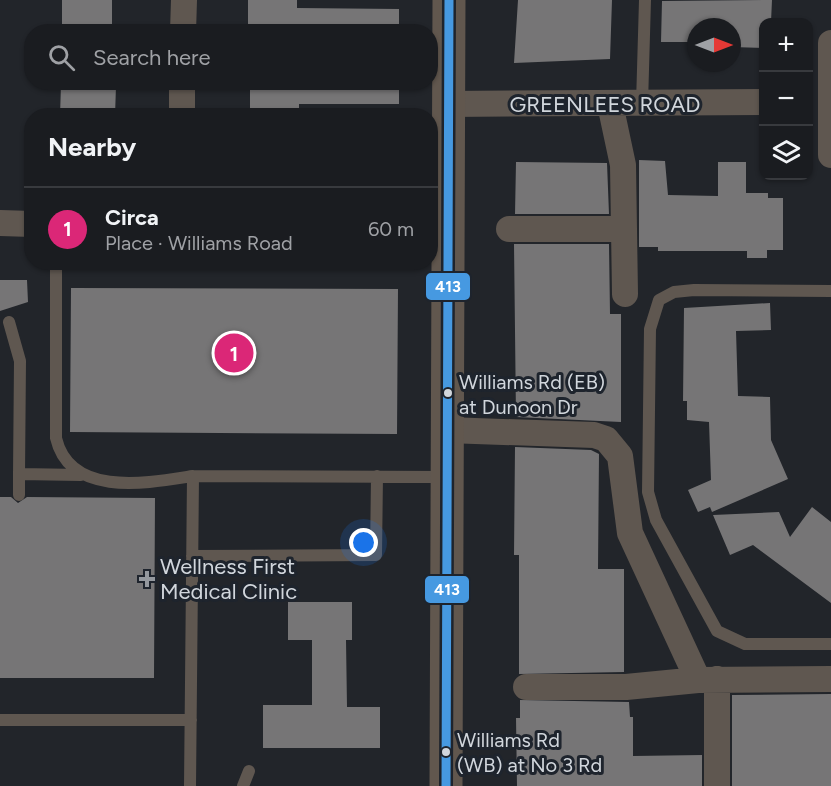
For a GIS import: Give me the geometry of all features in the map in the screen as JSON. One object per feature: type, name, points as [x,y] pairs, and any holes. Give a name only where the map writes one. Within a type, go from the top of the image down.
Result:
[{"type":"street","points":[[183,24],[184,0]]},
{"type":"street","points":[[446,786],[447,430],[439,231],[447,104],[449,0]]},
{"type":"street","points":[[831,43],[831,155]]},
{"type":"street","points":[[182,90],[182,108]]},
{"type":"street","points":[[813,102],[831,101]]},
{"type":"street","name":"GREENLEES ROAD","points":[[447,104],[759,102]]},
{"type":"street","points":[[610,104],[623,165],[625,294]]},
{"type":"street","points":[[0,224],[24,224]]},
{"type":"street","points":[[509,229],[624,230]]},
{"type":"street","points":[[447,430],[594,435],[606,439],[614,446],[623,468],[630,533],[708,680],[717,786]]},
{"type":"street","points":[[526,687],[626,687],[708,680],[831,679]]},
{"type":"lane","points":[[642,104],[645,0]]},
{"type":"lane","points":[[56,270],[56,438],[65,460],[81,475]]},
{"type":"lane","points":[[831,291],[694,290],[674,292],[659,300],[650,329],[648,492],[656,520],[717,631],[745,644],[831,644]]},
{"type":"lane","points":[[9,322],[20,361],[19,495]]},
{"type":"lane","points":[[20,474],[81,475],[92,479],[114,481],[158,481],[193,476],[447,477]]},
{"type":"lane","points":[[190,786],[193,476]]},
{"type":"lane","points":[[192,556],[376,555],[377,476]]},
{"type":"lane","points":[[0,720],[191,720]]},
{"type":"lane","points":[[243,786],[249,771]]},
{"type":"building","points":[[62,0],[112,0],[112,24],[62,24]]},
{"type":"building","points":[[248,0],[297,0],[297,8],[399,9],[399,24],[248,24]]},
{"type":"building","points":[[518,0],[612,0],[610,59],[514,63]]},
{"type":"building","points":[[772,0],[771,18],[759,18],[759,48],[741,47],[741,18],[687,18],[687,42],[661,42],[662,1]]},
{"type":"building","points":[[61,90],[116,90],[115,108],[60,108]]},
{"type":"building","points":[[250,90],[399,90],[399,104],[299,104],[299,108],[250,108]]},
{"type":"building","points":[[639,160],[665,161],[668,195],[718,196],[718,162],[746,162],[746,193],[768,193],[768,198],[783,198],[783,250],[767,250],[767,258],[747,258],[747,251],[658,251],[658,247],[639,247]]},
{"type":"building","points":[[516,162],[607,163],[609,214],[515,214]]},
{"type":"building","points":[[514,244],[609,244],[610,314],[621,314],[621,422],[516,417]]},
{"type":"building","points":[[0,280],[27,280],[28,302],[0,311]]},
{"type":"building","points":[[71,288],[398,289],[397,434],[70,432]]},
{"type":"building","points":[[770,303],[771,330],[736,331],[738,396],[770,397],[771,440],[788,479],[712,512],[710,507],[698,512],[688,490],[711,480],[709,422],[687,420],[687,401],[683,401],[684,308]]},
{"type":"building","points":[[515,447],[591,450],[599,454],[598,569],[624,569],[624,672],[519,674],[519,555],[514,555]]},
{"type":"building","points":[[0,497],[11,497],[18,503],[27,497],[155,498],[154,678],[0,678]]},
{"type":"building","points":[[812,507],[831,522],[831,603],[753,545],[730,555],[713,515],[779,512],[790,537]]},
{"type":"building","points":[[288,602],[352,602],[352,640],[346,640],[347,707],[380,707],[380,748],[263,748],[263,705],[312,705],[312,640],[288,640]]},
{"type":"building","points":[[831,694],[831,786],[732,786],[732,695]]},
{"type":"building","points":[[520,700],[629,702],[630,717],[633,717],[633,756],[702,755],[702,786],[517,786],[516,718],[520,718]]},
{"type":"transit line","name":"413","points":[[446,786],[449,0]]},
{"type":"place","name":"Circa","points":[[234,353]]},
{"type":"place","name":"Williams Rd (EB) at Dunoon Dr","points":[[448,393]]},
{"type":"place","name":"Wellness First Medical Clinic","points":[[147,579]]},
{"type":"place","name":"Williams Rd (WB) at No 3 Rd","points":[[446,752]]}]
